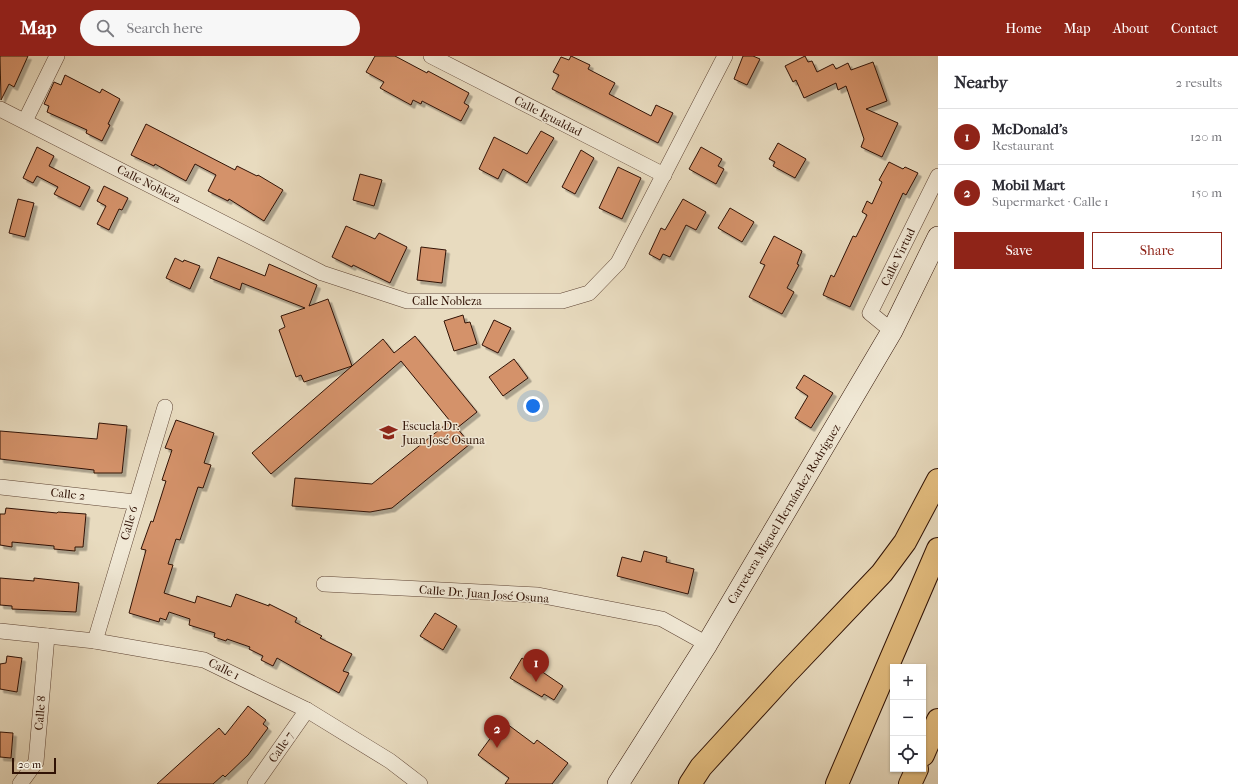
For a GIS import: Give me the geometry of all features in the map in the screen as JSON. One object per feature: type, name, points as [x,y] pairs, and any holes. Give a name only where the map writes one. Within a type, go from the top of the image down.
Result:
[{"type":"highway","points":[[690,784],[701,767],[780,680],[882,573],[905,542],[938,480]]},
{"type":"highway","points":[[837,784],[938,549]]},
{"type":"highway","points":[[926,748],[938,720]]},
{"type":"highway","points":[[910,784],[916,772]]},
{"type":"street","points":[[25,121],[57,56]]},
{"type":"street","name":"Calle Igualdad","points":[[431,56],[664,175]]},
{"type":"street","name":"Calle Nobleza","points":[[0,109],[322,273],[407,301],[562,301],[589,293],[618,262],[725,56]]},
{"type":"street","name":"Calle Virtud","points":[[892,331],[870,313],[938,176]]},
{"type":"street","name":"Carretera Miguel Hernández Rodríguez","points":[[618,784],[707,644],[892,331],[938,237]]},
{"type":"street","name":"Calle 6","points":[[95,641],[135,502],[165,407]]},
{"type":"street","name":"Calle 2","points":[[0,487],[135,502]]},
{"type":"street","name":"Calle Dr. Juan José Osuna","points":[[324,584],[538,595],[662,618],[707,644]]},
{"type":"street","name":"Calle 1","points":[[0,631],[95,641],[204,660],[307,710],[390,761],[420,784]]},
{"type":"street","name":"Calle 8","points":[[20,784],[36,762],[48,636]]},
{"type":"street","name":"Calle 7","points":[[255,784],[307,710]]},
{"type":"building","points":[[0,56],[28,56],[14,87],[9,84],[1,100]]},
{"type":"building","points":[[375,56],[395,56],[427,73],[428,71],[469,93],[464,103],[469,106],[461,121],[422,101],[421,104],[413,100],[411,105],[380,88],[384,82],[366,72]]},
{"type":"building","points":[[571,56],[590,65],[588,69],[615,83],[609,94],[651,116],[656,105],[673,113],[658,143],[552,89],[559,75],[553,72],[561,57],[569,60]]},
{"type":"building","points":[[743,56],[753,56],[760,59],[747,85],[734,79]]},
{"type":"building","points":[[805,56],[808,62],[812,61],[817,72],[833,64],[836,69],[848,63],[851,70],[873,62],[887,101],[866,109],[898,123],[882,157],[861,147],[864,139],[846,86],[838,90],[836,83],[804,98],[796,80],[793,82],[785,66]]},
{"type":"building","points":[[65,75],[100,93],[102,89],[120,99],[102,141],[86,133],[87,130],[47,112],[49,106],[44,104],[54,82],[61,85]]},
{"type":"building","points":[[146,124],[235,170],[237,166],[257,176],[258,175],[283,190],[264,221],[229,199],[228,201],[208,191],[216,175],[195,164],[186,181],[155,164],[154,166],[131,155]]},
{"type":"building","points":[[541,131],[554,138],[527,183],[503,169],[498,179],[479,169],[494,137],[527,154]]},
{"type":"building","points":[[778,143],[806,159],[795,178],[773,166],[775,162],[769,159]]},
{"type":"building","points":[[37,147],[54,156],[49,166],[90,187],[80,207],[54,194],[58,187],[37,176],[33,183],[23,178]]},
{"type":"building","points":[[701,147],[722,159],[718,166],[724,169],[716,184],[689,169]]},
{"type":"building","points":[[581,150],[594,158],[575,194],[562,187]]},
{"type":"building","points":[[889,162],[903,169],[905,167],[918,173],[906,195],[903,193],[850,307],[823,295],[831,275],[834,277],[853,236],[856,237],[867,215],[862,212],[867,201],[872,204],[882,182],[879,180]]},
{"type":"building","points":[[618,167],[641,178],[622,219],[599,208]]},
{"type":"building","points":[[360,174],[382,180],[374,206],[353,200]]},
{"type":"building","points":[[104,186],[128,198],[122,210],[119,209],[109,230],[97,224],[106,206],[97,201]]},
{"type":"building","points":[[18,199],[34,203],[25,237],[9,233]]},
{"type":"building","points":[[683,199],[706,212],[696,230],[686,225],[670,257],[663,254],[660,260],[649,254],[661,228],[665,230]]},
{"type":"building","points":[[730,208],[754,222],[742,242],[718,228]]},
{"type":"building","points":[[346,226],[375,239],[379,233],[407,247],[390,283],[353,265],[352,267],[332,257]]},
{"type":"building","points":[[774,236],[802,251],[797,264],[799,265],[787,288],[794,292],[782,314],[749,297],[765,265],[760,263]]},
{"type":"building","points":[[421,247],[446,250],[442,283],[417,280]]},
{"type":"building","points":[[218,257],[265,276],[269,264],[317,285],[309,306],[328,299],[352,366],[304,382],[301,375],[296,377],[279,330],[285,327],[281,316],[305,308],[242,283],[240,290],[210,278]]},
{"type":"building","points":[[175,258],[183,262],[184,260],[200,266],[190,289],[166,278]]},
{"type":"building","points":[[463,315],[465,323],[470,322],[477,344],[454,351],[444,321]]},
{"type":"building","points":[[494,320],[511,328],[498,353],[482,345]]},
{"type":"building","points":[[415,336],[477,412],[457,428],[470,444],[392,508],[370,512],[292,506],[295,478],[372,484],[450,421],[401,361],[271,474],[252,453],[383,339],[394,353]]},
{"type":"building","points":[[514,359],[528,378],[503,396],[489,377]]},
{"type":"building","points":[[804,375],[833,393],[811,428],[795,418],[808,396],[796,388]]},
{"type":"building","points":[[176,420],[214,433],[204,463],[211,465],[203,488],[198,487],[180,540],[176,539],[168,564],[173,565],[164,593],[195,603],[197,596],[231,607],[236,594],[269,606],[269,604],[297,618],[295,622],[322,636],[320,638],[352,654],[343,671],[349,673],[339,693],[277,658],[273,666],[261,660],[263,656],[249,649],[250,647],[227,639],[226,641],[214,637],[215,633],[189,625],[190,619],[169,612],[166,620],[160,618],[159,622],[129,613],[146,550],[141,549],[151,521],[153,522],[166,481],[162,480],[172,450],[165,448]]},
{"type":"building","points":[[99,423],[127,426],[122,473],[94,473],[94,470],[0,459],[0,431],[97,439]]},
{"type":"building","points":[[6,508],[86,514],[83,547],[75,547],[75,551],[54,549],[54,546],[12,542],[12,547],[0,545],[0,514],[5,514]]},
{"type":"building","points":[[644,551],[667,557],[666,562],[694,569],[688,594],[617,576],[622,557],[641,562]]},
{"type":"building","points":[[0,578],[34,581],[34,578],[79,583],[76,612],[12,609],[12,606],[0,605]]},
{"type":"building","points":[[435,613],[457,626],[443,650],[420,636]]},
{"type":"building","points":[[7,656],[22,658],[17,692],[0,689],[0,664],[6,663]]},
{"type":"building","points":[[522,658],[563,686],[554,700],[544,694],[542,697],[510,678]]},
{"type":"building","points":[[248,706],[266,720],[263,724],[268,728],[248,755],[225,777],[223,775],[213,784],[157,784],[219,728],[225,735]]},
{"type":"building","points":[[503,721],[534,744],[537,740],[568,763],[552,784],[505,784],[509,778],[478,755]]},
{"type":"building","points":[[0,732],[13,733],[11,758],[0,757]]},
{"type":"place","name":"Escuela Dr. Juan José Osuna","points":[[389,433]]},
{"type":"place","name":"McDonald's","points":[[536,682]]},
{"type":"place","name":"Mobil Mart","points":[[497,748]]}]
